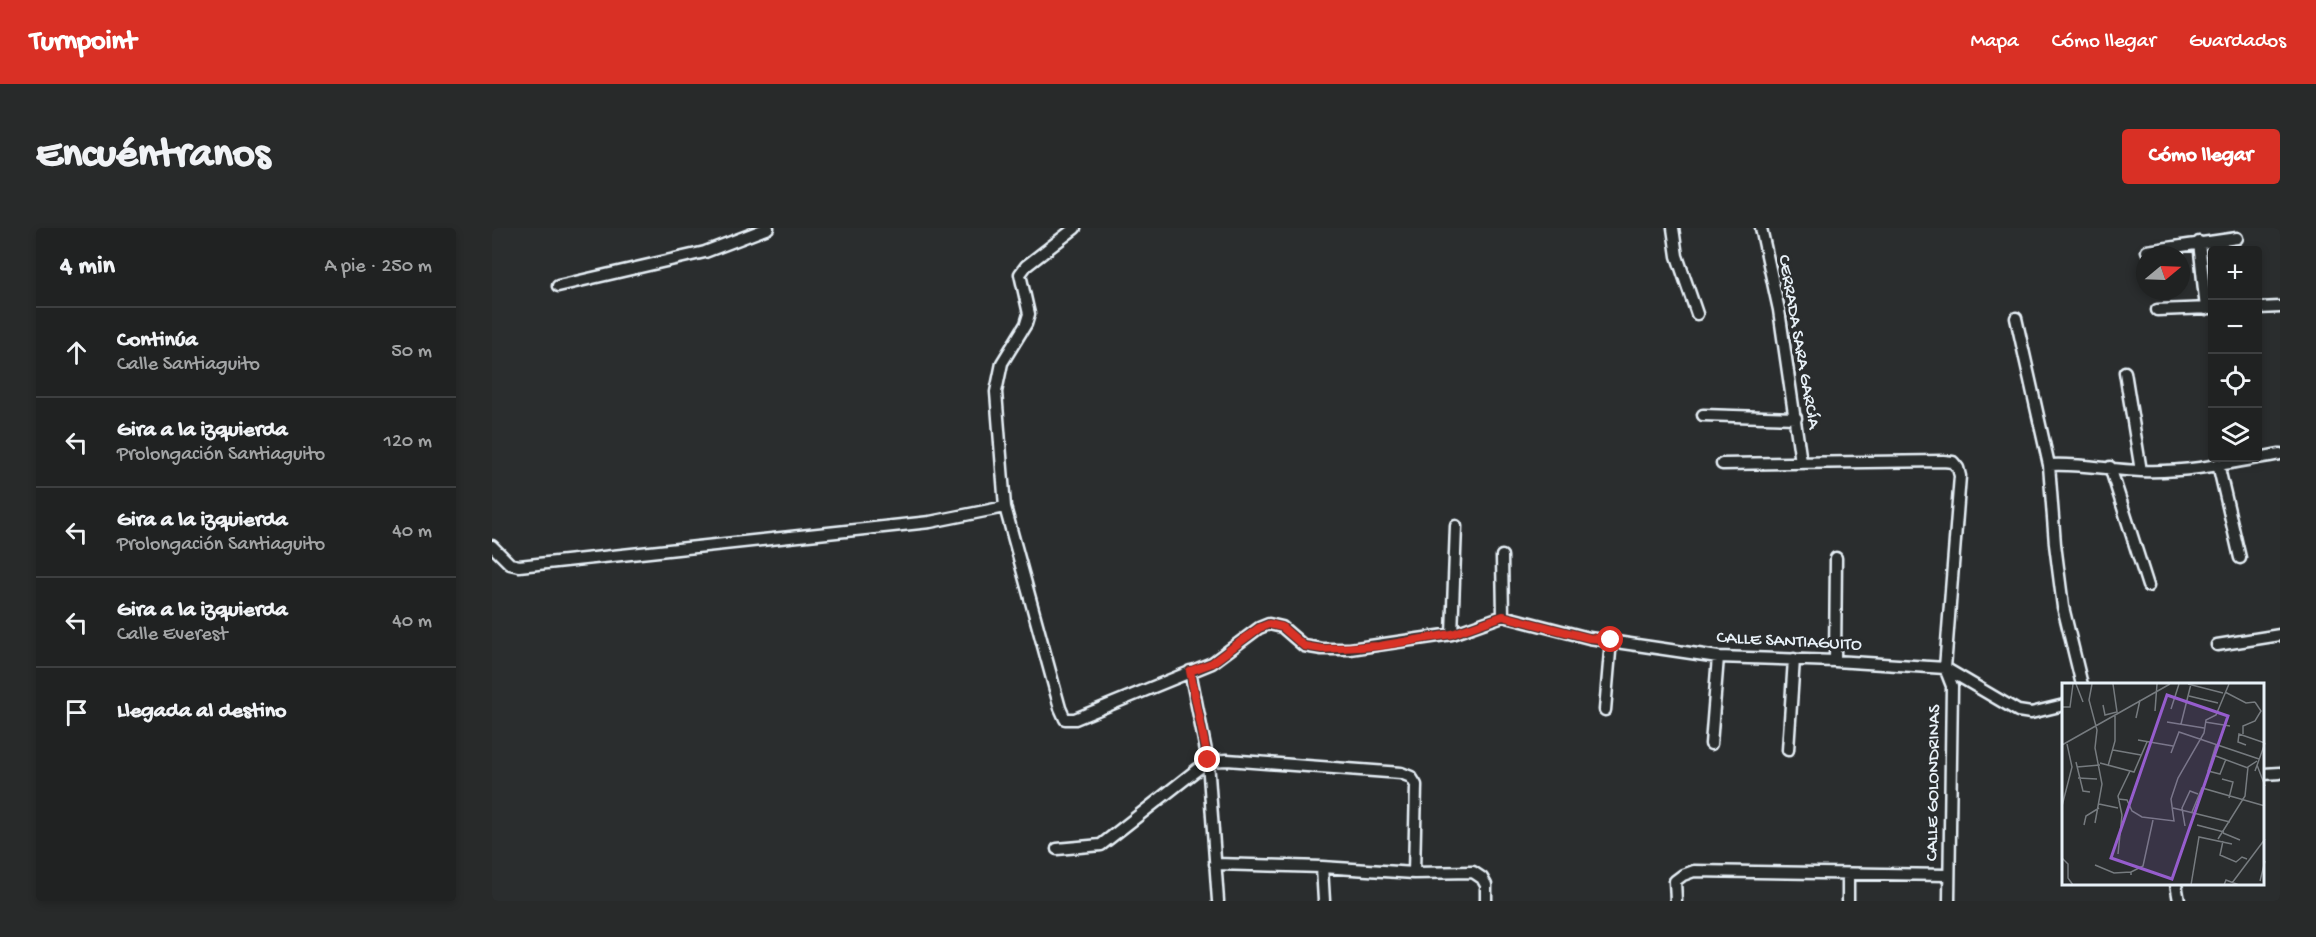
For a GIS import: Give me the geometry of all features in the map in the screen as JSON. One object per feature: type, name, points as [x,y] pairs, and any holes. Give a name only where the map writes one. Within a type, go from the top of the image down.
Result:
[{"type":"street","points":[[558,286],[705,252],[768,228]]},
{"type":"street","points":[[1076,228],[1026,266],[1020,274],[1029,314],[1026,324],[1002,363],[996,392],[1005,507],[1060,708],[1065,719],[1075,719],[1212,663],[1259,628],[1269,624],[1282,627],[1304,646],[1322,649],[1379,646],[1452,634],[1503,616],[1502,556]]},
{"type":"street","points":[[1673,228],[1677,256],[1697,314]]},
{"type":"street","name":"CERRADA SARA GARCÍA","points":[[1761,228],[1779,309],[1801,462]]},
{"type":"street","points":[[2176,246],[2237,238]]},
{"type":"street","points":[[2199,243],[2208,302]]},
{"type":"street","points":[[2262,308],[2280,307]]},
{"type":"street","points":[[2157,310],[2208,308]]},
{"type":"street","points":[[2016,318],[2049,465],[2063,608],[2082,683]]},
{"type":"street","points":[[2125,372],[2141,471]]},
{"type":"street","points":[[1703,415],[1796,418]]},
{"type":"street","points":[[2049,465],[2066,464],[2141,471],[2175,470],[2280,454]]},
{"type":"street","points":[[1722,464],[1801,462]]},
{"type":"street","name":"CALLE GOLONDRINAS","points":[[1801,462],[1953,462],[1958,468],[1960,476],[1945,668],[1952,686],[1949,901]]},
{"type":"street","points":[[2218,464],[2240,558]]},
{"type":"street","points":[[2110,467],[2148,586]]},
{"type":"street","points":[[492,546],[510,564],[519,566],[930,522],[1005,507]]},
{"type":"street","points":[[1452,634],[1456,526]]},
{"type":"street","points":[[1835,661],[1836,558]]},
{"type":"street","name":"CALLE SANTIAGUITO","points":[[1503,616],[1589,638],[1718,657],[1945,668],[2018,711],[2031,714],[2062,706]]},
{"type":"street","points":[[2217,645],[2280,634]]},
{"type":"street","points":[[1605,710],[1611,640]]},
{"type":"street","points":[[1711,744],[1718,657]]},
{"type":"street","points":[[1788,750],[1794,659]]},
{"type":"street","points":[[1190,671],[1208,760],[1218,901]]},
{"type":"street","points":[[1057,849],[1101,845],[1208,760],[1227,760],[1401,773],[1411,777],[1416,785],[1414,873]]},
{"type":"street","points":[[2265,774],[2280,773]]},
{"type":"street","points":[[1215,864],[1322,867],[1414,873],[1473,872],[1482,878],[1486,885],[1486,901]]},
{"type":"street","points":[[1322,867],[1324,901]]},
{"type":"street","points":[[1676,901],[1675,881],[1695,871],[1948,875]]},
{"type":"street","points":[[1848,875],[1848,901]]},
{"type":"street","points":[[2176,886],[2179,901]]},
{"type":"route","points":[[1208,760],[1190,671],[1212,663],[1259,628],[1269,624],[1282,627],[1304,646],[1322,649],[1379,646],[1452,634],[1503,616],[1589,638],[1611,640]]}]
